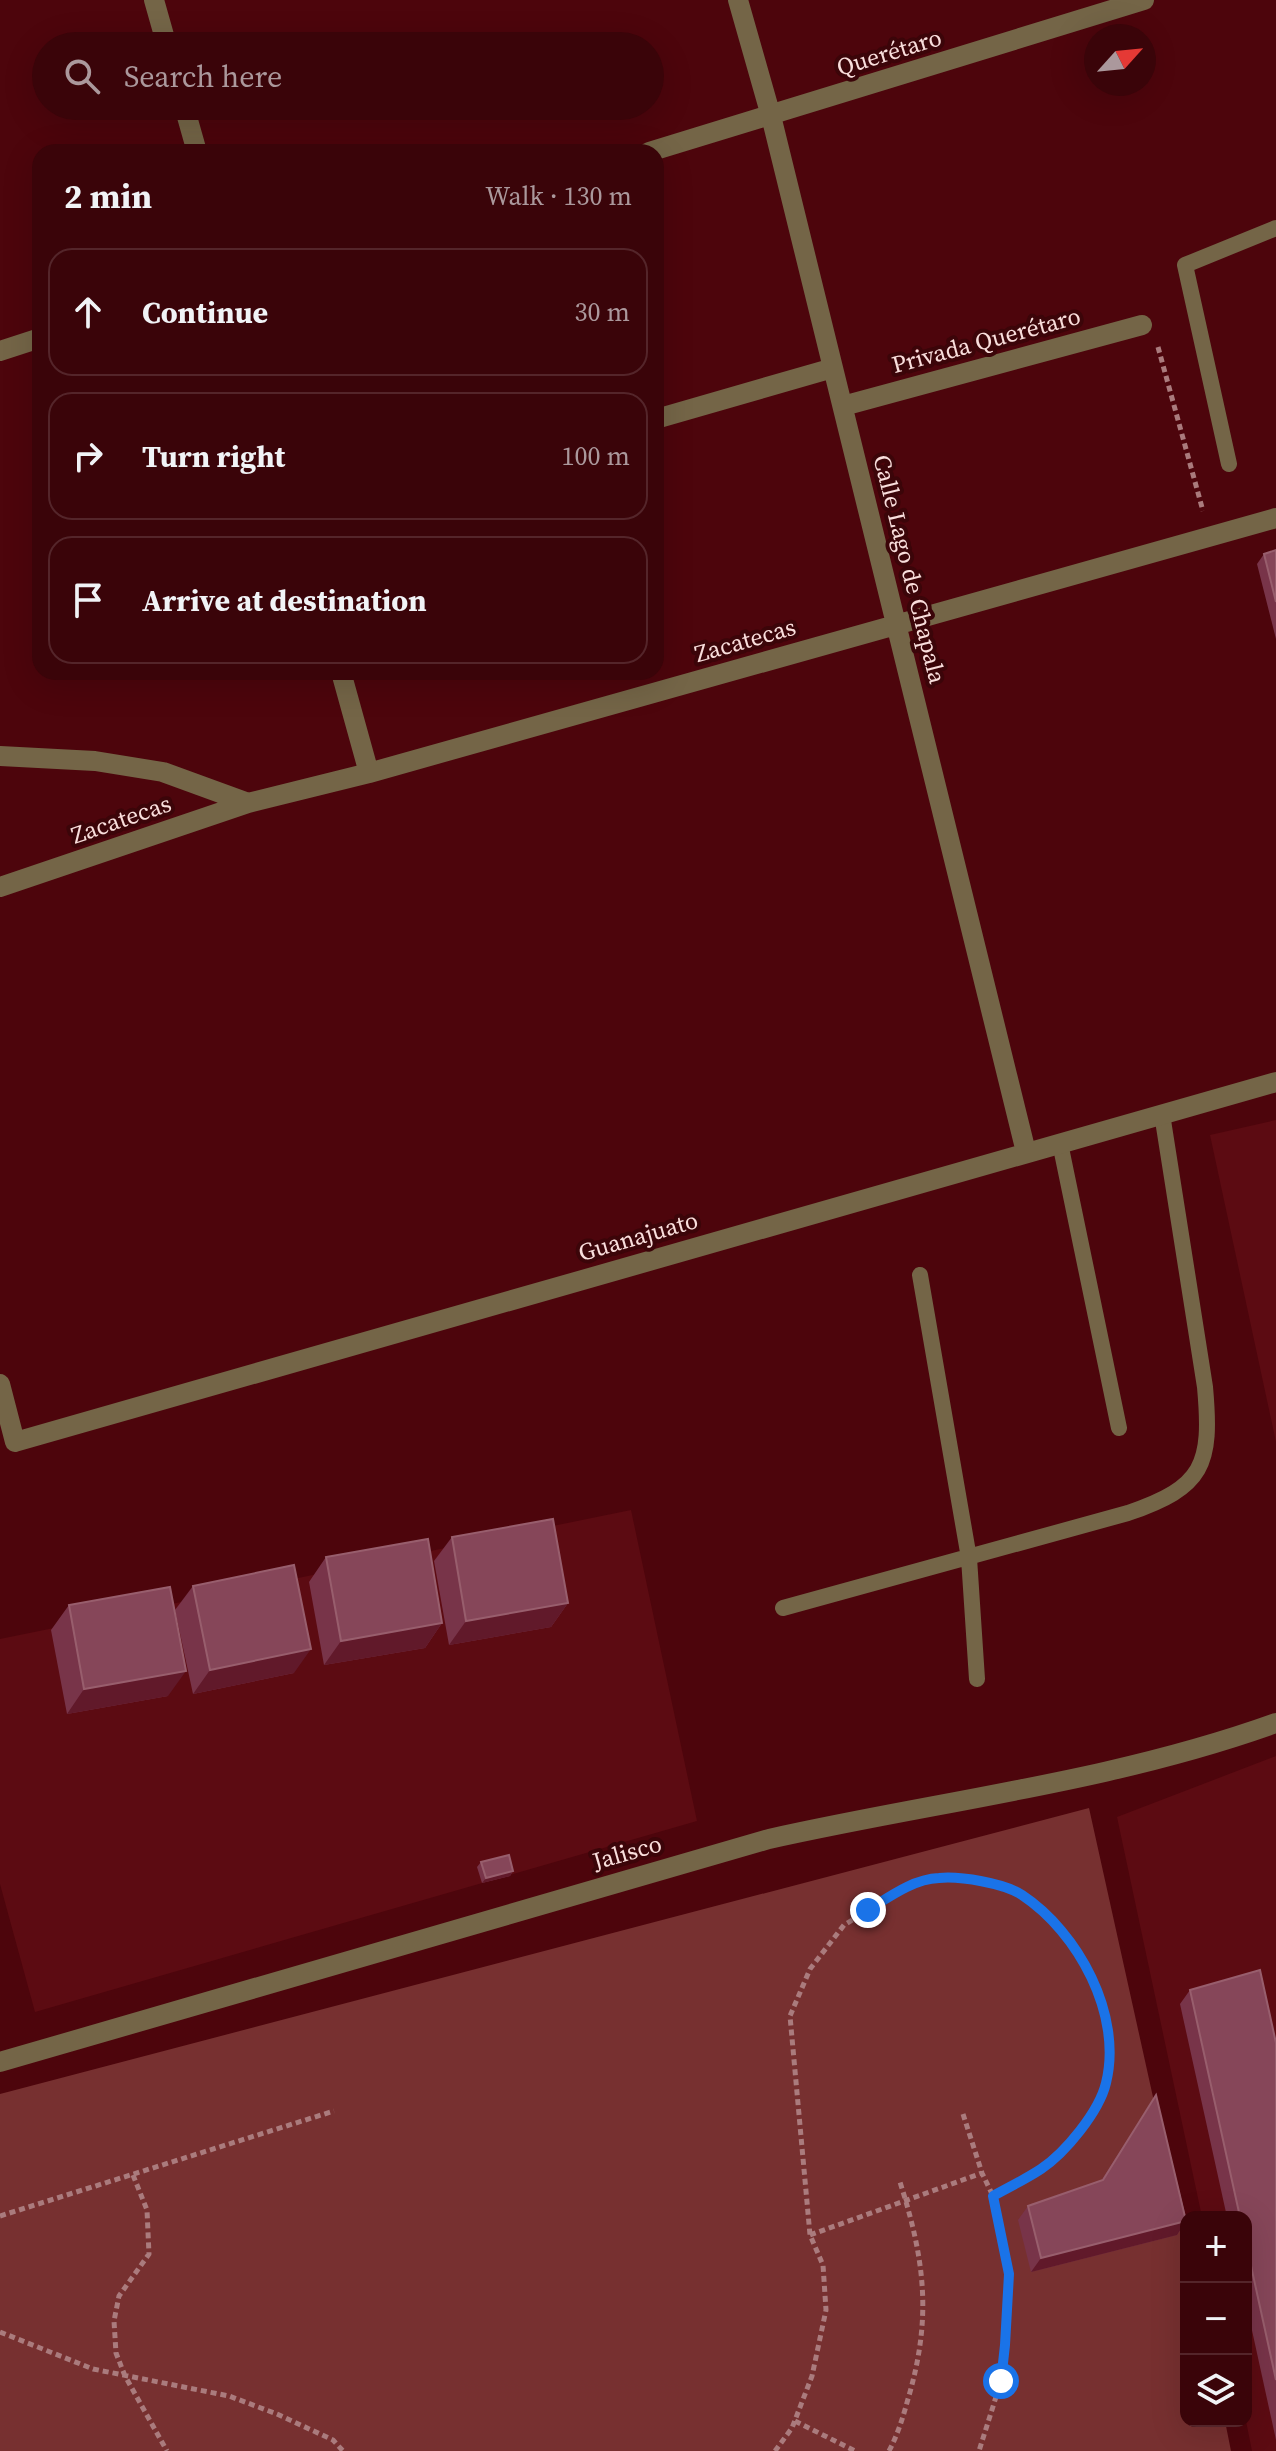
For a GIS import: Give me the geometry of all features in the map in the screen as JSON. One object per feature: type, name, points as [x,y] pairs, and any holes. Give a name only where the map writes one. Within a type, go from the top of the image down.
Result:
[{"type":"street","points":[[154,0],[163,32]]},
{"type":"street","name":"Calle Lago de Chapala","points":[[738,0],[771,116],[1026,1152]]},
{"type":"street","name":"Querétaro","points":[[664,148],[1144,0]]},
{"type":"street","points":[[188,120],[195,144]]},
{"type":"street","name":"Privada Querétaro","points":[[843,406],[1142,325]]},
{"type":"street","points":[[0,351],[32,341]]},
{"type":"street","points":[[664,417],[833,368]]},
{"type":"street","name":"Zacatecas","points":[[0,887],[248,803],[369,773],[1276,518]]},
{"type":"street","points":[[343,680],[369,773]]},
{"type":"street","points":[[0,756],[95,761],[163,772],[248,803]]},
{"type":"street","name":"Guanajuato","points":[[0,1384],[15,1442],[1276,1082]]},
{"type":"street","name":"Jalisco","points":[[0,2062],[769,1839],[852,1820],[1041,1786],[1182,1753],[1276,1723]]},
{"type":"lane","points":[[1229,464],[1185,265],[1276,228]]},
{"type":"lane","points":[[783,1608],[1153,1504],[1173,1495],[1192,1479],[1204,1458],[1208,1424],[1205,1387],[1162,1114]]},
{"type":"lane","points":[[1060,1143],[1119,1428]]},
{"type":"lane","points":[[920,1275],[969,1558],[977,1679]]},
{"type":"path","points":[[1142,325],[1154,335],[1210,537]]},
{"type":"path","points":[[775,2451],[795,2421],[812,2376],[826,2310],[823,2265],[810,2235],[790,2016],[810,1969],[844,1925],[907,1887],[938,1877],[990,1883],[1020,1893],[1065,1933],[1097,1986],[1110,2044],[1106,2084],[1091,2114],[1068,2146],[1042,2169],[993,2196]]},
{"type":"path","points":[[0,2216],[334,2111]]},
{"type":"path","points":[[963,2114],[982,2173],[993,2196],[1009,2274],[1001,2381],[979,2451]]},
{"type":"path","points":[[810,2235],[982,2173]]},
{"type":"path","points":[[133,2175],[147,2210],[149,2254],[119,2296],[114,2321],[116,2353],[125,2376],[167,2451]]},
{"type":"path","points":[[889,2451],[912,2387],[923,2332],[924,2284],[914,2228],[900,2182]]},
{"type":"path","points":[[0,2332],[93,2369],[229,2396],[333,2440],[343,2451]]},
{"type":"path","points":[[795,2421],[855,2451]]},
{"type":"shaded area","points":[[1276,1120],[1276,1442],[1210,1135]]},
{"type":"shaded area","points":[[631,1510],[697,1821],[35,2012],[0,1884],[0,1639]]},
{"type":"shaded area","points":[[1276,1756],[1276,2451],[1252,2451],[1247,2427],[1252,2427],[1252,2211],[1201,2211],[1117,1817]]},
{"type":"shaded area","points":[[1089,1808],[1180,2219],[1180,2427],[1226,2427],[1231,2451],[0,2451],[0,2094]]},
{"type":"building","points":[[1276,550],[1276,602],[1264,554]]},
{"type":"building","points":[[553,1519],[568,1603],[466,1621],[452,1537]]},
{"type":"building","points":[[428,1539],[442,1623],[341,1641],[326,1557]]},
{"type":"building","points":[[294,1565],[311,1649],[210,1670],[193,1586]]},
{"type":"building","points":[[170,1587],[186,1671],[84,1689],[69,1605]]},
{"type":"building","points":[[509,1855],[513,1871],[486,1878],[481,1862]]},
{"type":"building","points":[[1260,1970],[1276,2043],[1276,2380],[1252,2270],[1252,2211],[1239,2211],[1190,1990]]},
{"type":"building","points":[[1156,2095],[1184,2211],[1180,2211],[1180,2223],[1041,2258],[1028,2206],[1103,2180]]},
{"type":"route","points":[[868,1910],[907,1887],[938,1877],[990,1883],[1020,1893],[1065,1933],[1097,1986],[1110,2044],[1106,2084],[1091,2114],[1068,2146],[1042,2169],[993,2196],[1009,2274],[1001,2381]]}]
